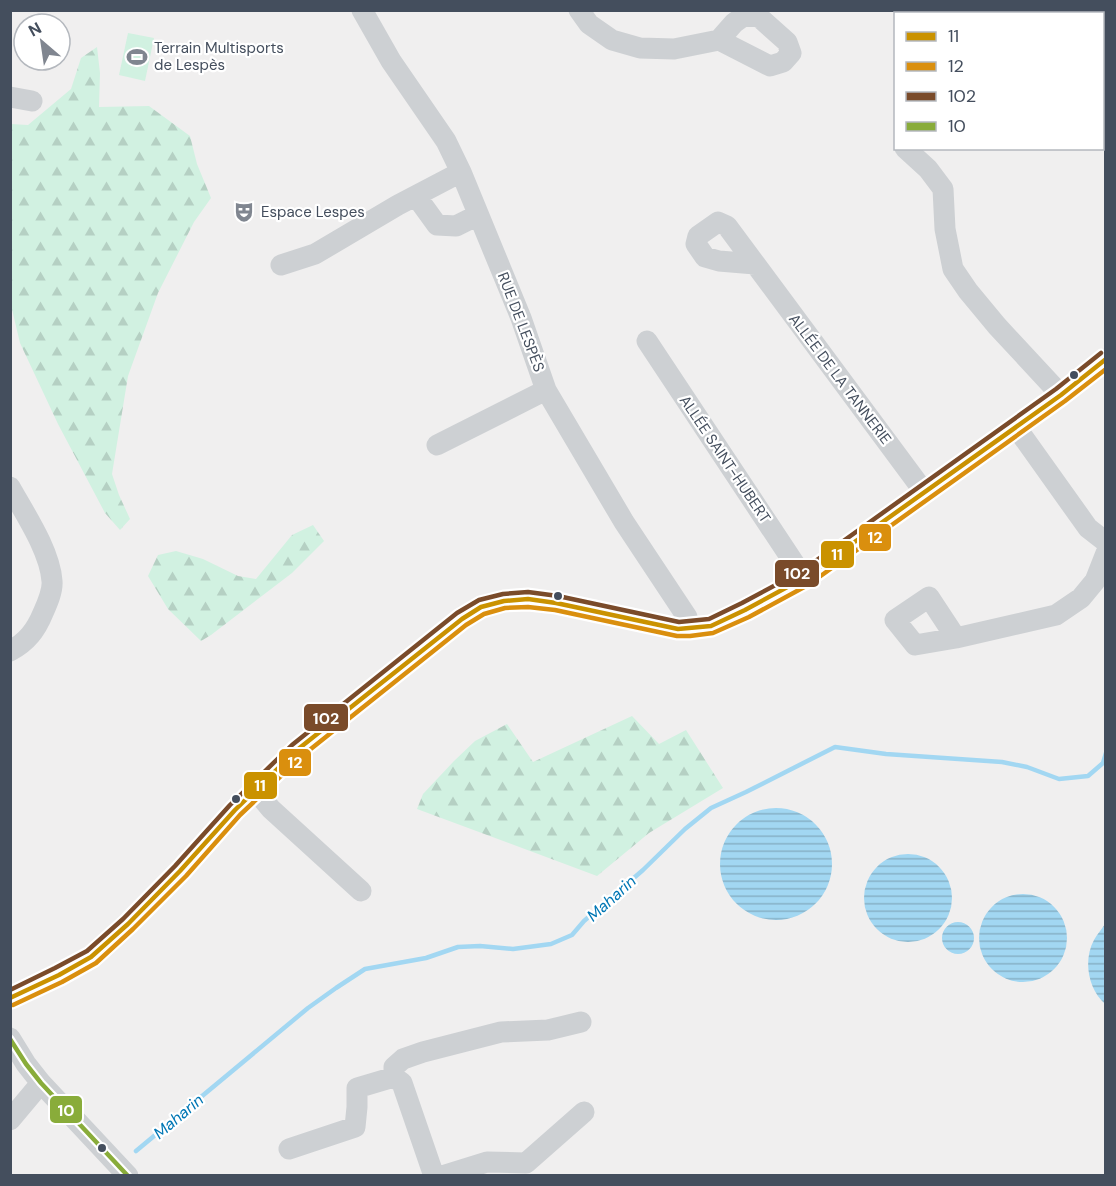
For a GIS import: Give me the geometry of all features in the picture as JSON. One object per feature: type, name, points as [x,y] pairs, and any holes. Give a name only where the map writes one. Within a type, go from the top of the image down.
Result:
[{"type":"street","name":"RUE DE LESPÈS","points":[[362,10],[391,61],[446,141],[521,318],[546,390],[624,522],[687,617],[689,629]]},
{"type":"street","points":[[579,10],[589,24],[612,40],[640,48],[674,49],[719,40]]},
{"type":"street","points":[[10,97],[32,101]]},
{"type":"street","points":[[907,150],[928,169],[943,189],[945,229],[953,269],[997,326],[1061,395]]},
{"type":"street","points":[[281,265],[315,254],[364,224],[460,172]]},
{"type":"street","points":[[416,196],[437,225],[456,226],[478,215]]},
{"type":"street","name":"ALLÉE DE LA TANNERIE","points":[[755,264],[925,493]]},
{"type":"street","name":"ALLÉE SAINT-HUBERT","points":[[647,341],[804,578]]},
{"type":"street","points":[[10,998],[91,957],[136,916],[255,790],[309,740],[462,619],[482,608],[504,601],[528,599],[665,626],[689,629],[711,626],[804,578],[1061,395],[1106,359]]},
{"type":"street","points":[[436,445],[546,390]]},
{"type":"street","points":[[1016,427],[1088,528],[1106,542]]},
{"type":"street","points":[[10,487],[48,558],[52,584],[36,628],[18,647],[10,651]]},
{"type":"street","points":[[956,638],[1056,615],[1081,597],[1095,581],[1106,554]]},
{"type":"street","points":[[255,790],[271,809],[361,891]]},
{"type":"street","points":[[394,1077],[394,1067],[403,1059],[423,1052],[501,1032],[548,1030],[581,1022]]},
{"type":"street","points":[[10,1038],[41,1083],[128,1176]]},
{"type":"street","points":[[289,1149],[355,1127],[357,1088],[394,1077]]},
{"type":"street","points":[[394,1077],[402,1083],[434,1176]]},
{"type":"street","points":[[10,1120],[41,1083]]},
{"type":"street","points":[[441,1176],[487,1162],[526,1163],[584,1112]]},
{"type":"green space","name":"Terrain Multisports de Lespès","points":[[128,33],[154,38],[145,81],[119,75]]},
{"type":"green space","points":[[97,47],[100,73],[99,107],[149,106],[190,136],[197,164],[211,198],[194,222],[158,293],[128,376],[112,474],[130,519],[120,530],[105,513],[58,424],[20,343],[10,301],[11,124],[28,125],[71,89],[81,58]]},
{"type":"green space","points":[[313,525],[324,541],[292,573],[201,641],[168,609],[148,576],[158,555],[176,551],[203,559],[238,576],[256,579],[292,535]]},
{"type":"green space","points":[[632,716],[659,744],[686,730],[723,788],[649,833],[597,876],[417,809],[423,794],[475,741],[507,724],[533,762]]},
{"type":"water","points":[[776,808],[798,812],[816,824],[828,842],[832,864],[828,886],[816,904],[798,916],[776,920],[754,916],[736,904],[724,886],[720,864],[724,842],[736,824],[754,812]]},
{"type":"water","points":[[908,854],[925,857],[939,867],[949,881],[952,898],[949,915],[939,929],[925,939],[908,942],[891,939],[877,929],[867,915],[864,898],[867,881],[877,867],[891,857]]},
{"type":"water","points":[[1023,894],[1040,898],[1054,907],[1063,921],[1067,938],[1063,955],[1054,969],[1040,978],[1023,982],[1006,978],[992,969],[983,955],[979,938],[983,921],[992,907],[1006,898]]},
{"type":"water","points":[[958,922],[969,927],[974,938],[969,949],[958,954],[947,949],[942,938],[947,927]]},
{"type":"water","points":[[1105,924],[1105,1004],[1099,998],[1091,982],[1088,965],[1095,938]]},
{"type":"waterway","name":"Maharin","points":[[136,1151],[308,1008],[365,969],[426,958],[458,947],[513,949],[551,944],[572,935],[584,921],[711,808],[835,747],[886,754],[1002,762],[1027,767],[1059,779],[1088,776],[1103,763],[1106,753]]},
{"type":"transit line","name":"102","points":[[10,990],[87,951],[123,919],[230,805],[292,745],[457,613],[479,600],[503,594],[528,592],[558,596],[679,622],[709,619],[800,572],[1056,389],[1101,353]]},
{"type":"transit line","name":"11","points":[[10,998],[91,957],[128,924],[235,810],[297,750],[462,619],[481,607],[504,601],[528,599],[678,629],[711,626],[804,578],[1061,395],[1106,359]]},
{"type":"transit line","name":"12","points":[[13,1005],[96,963],[186,876],[240,815],[302,756],[466,625],[484,614],[505,608],[528,607],[555,610],[677,636],[713,633],[749,617],[808,585],[1065,401],[1106,369]]},
{"type":"transit line","name":"10","points":[[10,1039],[41,1083],[128,1176]]},
{"type":"place","name":"Terrain Multisports de Lespès","points":[[137,57]]},
{"type":"place","name":"Espace Lespes","points":[[244,212]]}]
